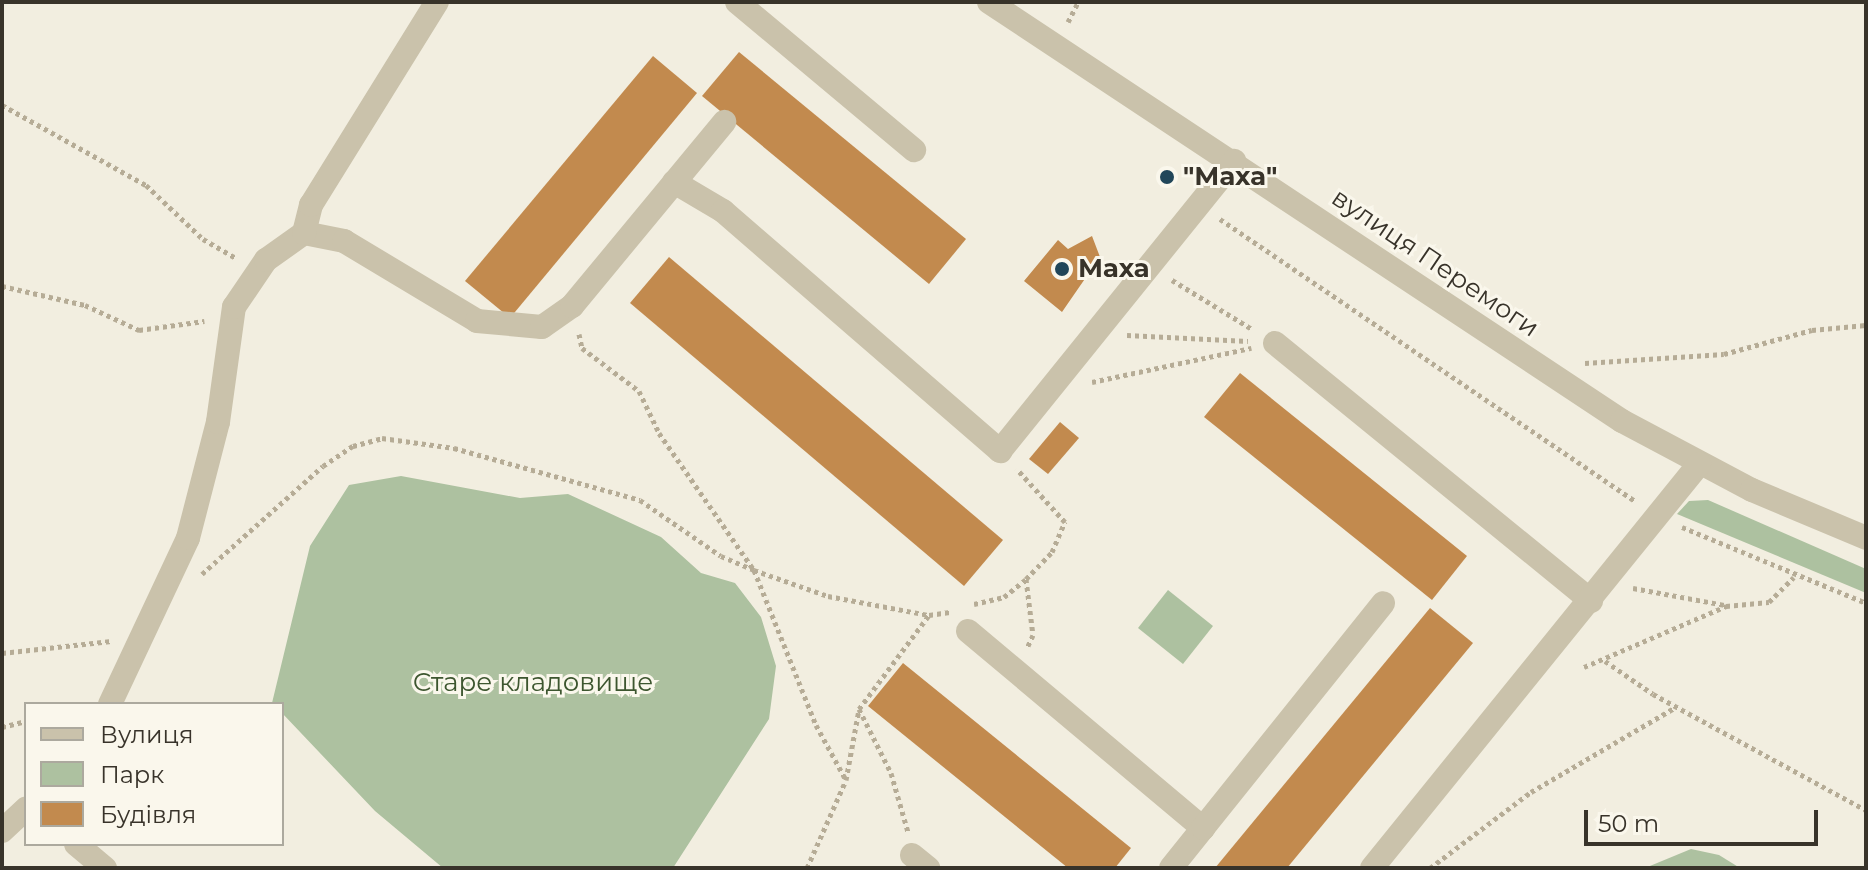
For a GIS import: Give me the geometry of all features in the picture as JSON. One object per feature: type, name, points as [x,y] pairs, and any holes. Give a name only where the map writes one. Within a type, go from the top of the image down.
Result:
[{"type":"street","points":[[111,702],[158,610],[205,482],[234,307],[247,284],[304,233],[311,205],[437,2]]},
{"type":"street","points":[[737,2],[914,150]]},
{"type":"street","name":"вулиця Перемоги","points":[[989,2],[1234,161],[1544,370],[1699,464],[1866,538]]},
{"type":"street","points":[[304,233],[344,241],[477,321],[542,327],[572,306],[724,122]]},
{"type":"street","points":[[674,182],[723,211],[1000,451],[1145,264],[1234,161]]},
{"type":"street","points":[[1275,343],[1597,592]]},
{"type":"street","points":[[1372,868],[1699,464]]},
{"type":"street","points":[[1171,868],[1383,603]]},
{"type":"street","points":[[968,631],[1203,828]]},
{"type":"street","points":[[2,831],[24,811]]},
{"type":"street","points":[[78,846],[105,868]]},
{"type":"path","points":[[2,105],[146,185],[203,239],[247,264],[247,284]]},
{"type":"path","points":[[1197,203],[1658,517],[1794,577],[1866,603]]},
{"type":"path","points":[[1145,264],[1275,343]]},
{"type":"path","points":[[2,286],[85,305],[139,330],[178,329],[234,307]]},
{"type":"path","points":[[572,306],[582,348],[639,391],[659,433],[754,570],[785,633],[816,725],[846,780]]},
{"type":"path","points":[[1544,370],[1724,354],[1812,330],[1866,325]]},
{"type":"path","points":[[1090,333],[1275,343]]},
{"type":"path","points":[[1044,392],[1275,343]]},
{"type":"path","points":[[2,653],[99,645],[158,610],[323,466],[353,446],[382,438],[454,448],[640,500],[721,556],[754,570],[828,596],[929,615],[1004,597],[1052,552],[1065,522],[1000,451]]},
{"type":"path","points":[[1597,592],[1726,606],[1769,602],[1794,577]]},
{"type":"path","points":[[1017,671],[1033,635],[1026,579]]},
{"type":"path","points":[[1584,667],[1605,661],[1726,606]]},
{"type":"path","points":[[807,868],[846,780],[859,709],[929,615]]},
{"type":"path","points":[[1605,661],[1676,707],[1866,810]]},
{"type":"path","points":[[1430,868],[1531,792],[1676,707]]},
{"type":"path","points":[[859,709],[891,773],[920,861]]},
{"type":"path","points":[[2,727],[24,722]]},
{"type":"green space","name":"Старе кладовище","points":[[401,476],[520,498],[568,494],[661,537],[701,573],[735,583],[761,617],[776,666],[769,719],[673,868],[443,868],[375,811],[284,715],[284,702],[272,702],[310,546],[349,485]]},
{"type":"green space","points":[[1708,500],[1866,569],[1866,593],[1677,514],[1689,501]]},
{"type":"green space","points":[[1168,590],[1213,626],[1183,664],[1138,628]]},
{"type":"green space","points":[[1691,849],[1719,855],[1740,868],[1645,868]]},
{"type":"building","points":[[739,52],[966,239],[929,284],[702,96]]},
{"type":"building","points":[[653,56],[697,93],[510,318],[465,281]]},
{"type":"building","name":"Маха","points":[[1092,236],[1100,257],[1062,312],[1024,281],[1058,240],[1068,249]]},
{"type":"building","points":[[669,257],[1003,540],[964,586],[630,303]]},
{"type":"building","points":[[1240,373],[1467,556],[1432,600],[1204,417]]},
{"type":"building","points":[[1060,422],[1079,438],[1048,474],[1029,459]]},
{"type":"building","points":[[1430,608],[1473,643],[1287,868],[1215,868]]},
{"type":"building","points":[[903,663],[1131,848],[1115,868],[1068,868],[868,706]]},
{"type":"place","name":"\"Маха\"","points":[[1167,177]]},
{"type":"place","name":"Маха","points":[[1062,269]]}]
